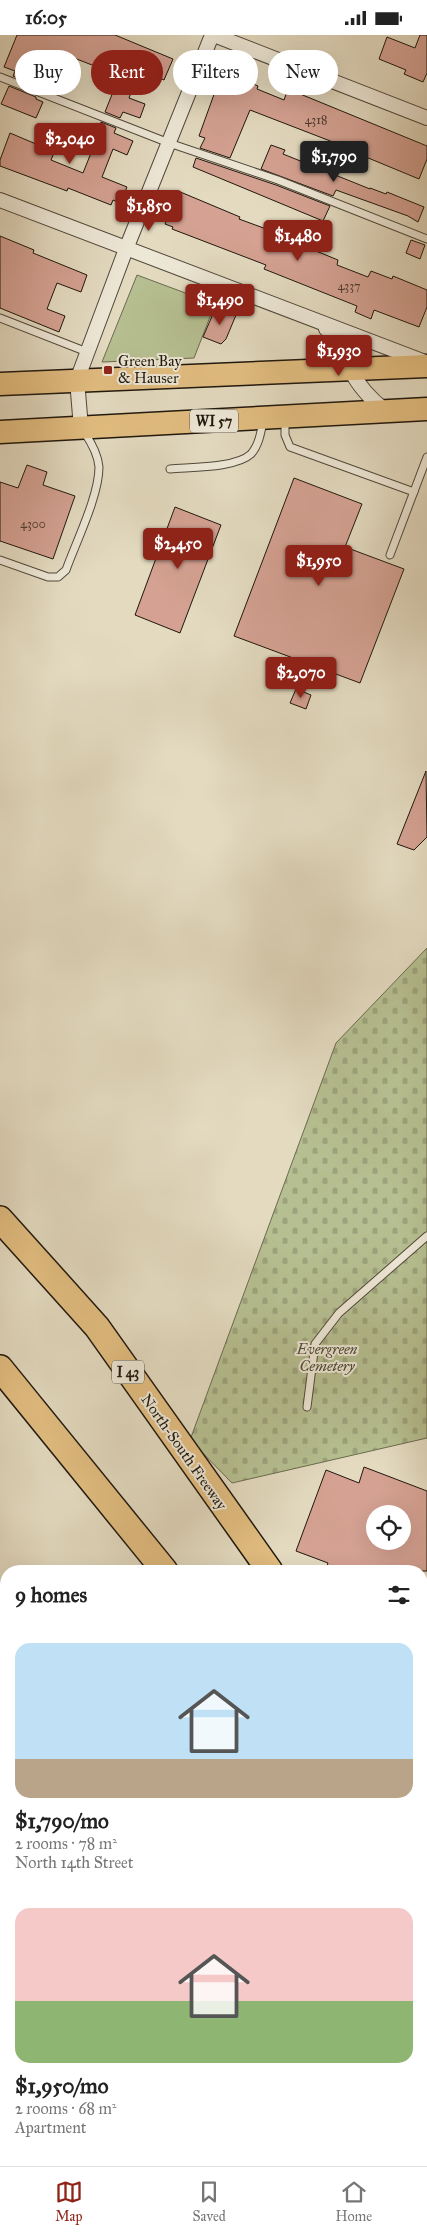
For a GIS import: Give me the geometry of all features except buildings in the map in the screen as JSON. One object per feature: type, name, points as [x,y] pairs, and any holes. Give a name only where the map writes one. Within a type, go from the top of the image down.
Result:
[{"type":"highway","name":"North-South Freeway","points":[[0,1219],[96,1327],[266,1565]]},
{"type":"highway","points":[[0,1368],[160,1565]]},
{"type":"main road","points":[[0,384],[427,364]]},
{"type":"main road","name":"WI 57","points":[[0,432],[427,409]]},
{"type":"street","points":[[81,428],[77,380],[126,249],[213,35],[236,39],[427,118]]},
{"type":"street","points":[[0,200],[427,364]]},
{"type":"street","points":[[310,319],[336,336],[341,343],[350,369],[367,396],[386,411]]},
{"type":"lane","points":[[0,77],[169,143],[278,180],[427,239]]},
{"type":"lane","points":[[0,318],[87,352]]},
{"type":"lane","points":[[170,469],[236,462],[251,453],[274,417],[290,447],[301,453],[414,492]]},
{"type":"lane","points":[[0,560],[48,577],[58,577],[66,570],[96,488],[99,466],[93,445],[81,428]]},
{"type":"lane","points":[[390,555],[427,457]]},
{"type":"lane","points":[[307,1407],[315,1343],[339,1313],[427,1237]]},
{"type":"green space","points":[[137,275],[215,304],[194,358],[102,362]]},
{"type":"green space","name":"Evergreen Cemetery","points":[[427,948],[427,1438],[232,1483],[190,1440],[336,1043]]},
{"type":"place","name":"Green Bay & Hauser","points":[[108,370]]}]
